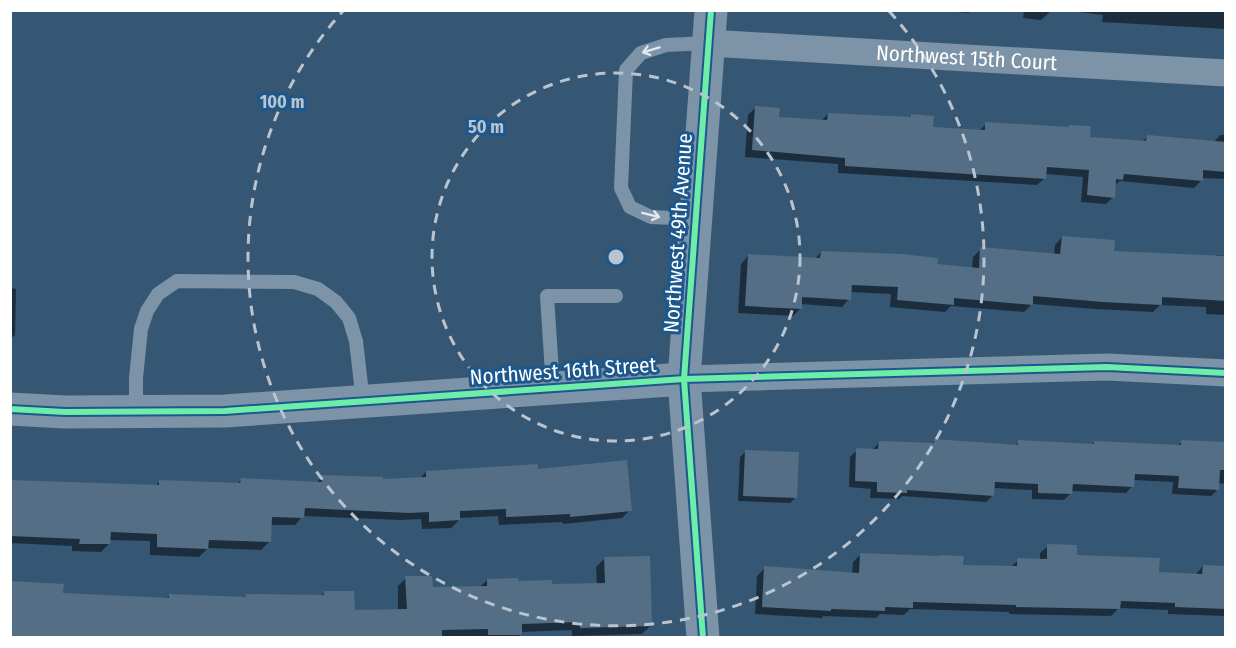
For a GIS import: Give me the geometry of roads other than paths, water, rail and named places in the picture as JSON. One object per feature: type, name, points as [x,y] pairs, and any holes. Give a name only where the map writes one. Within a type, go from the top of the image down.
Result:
[{"type":"street","name":"Northwest 49th Avenue","points":[[703,638],[684,379],[711,10]]},
{"type":"street","name":"Northwest 15th Court","points":[[709,43],[1226,73]]},
{"type":"street","name":"Northwest 16th Street","points":[[10,409],[65,412],[225,411],[684,379],[1107,367],[1226,373]]},
{"type":"lane","points":[[696,219],[651,217],[630,207],[621,188],[626,70],[641,53],[666,45],[709,43]]},
{"type":"lane","points":[[136,412],[136,378],[141,329],[147,311],[158,294],[177,281],[294,282],[318,289],[336,302],[348,318],[356,342],[363,402]]},
{"type":"lane","points":[[553,388],[547,296],[616,296]]}]
